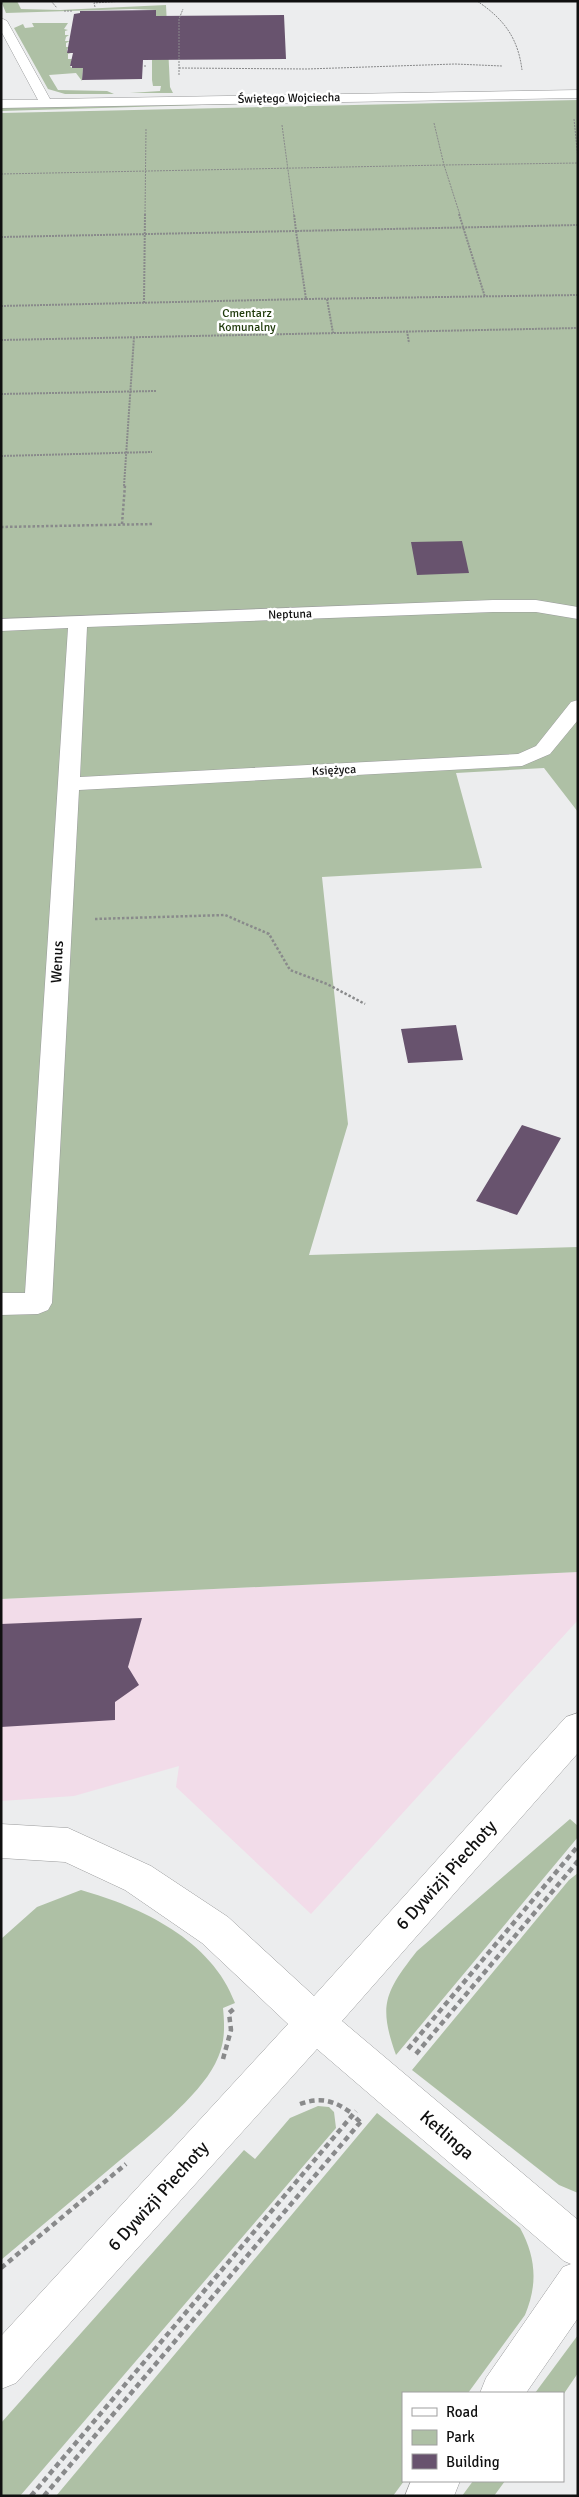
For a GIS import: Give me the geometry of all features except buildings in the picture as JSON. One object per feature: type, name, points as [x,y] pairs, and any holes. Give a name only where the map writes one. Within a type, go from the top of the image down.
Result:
[{"type":"street","points":[[1,21],[40,90],[45,103]]},
{"type":"street","name":"Świętego Wojciecha","points":[[1,104],[578,94]]},
{"type":"street","name":"Neptuna","points":[[1,625],[493,606],[536,606],[578,613]]},
{"type":"street","name":"Wenus","points":[[1,1304],[38,1302],[78,622]]},
{"type":"street","name":"Księżyca","points":[[67,784],[522,760],[543,750],[578,706]]},
{"type":"street","name":"6 Dywizji Piechoty","points":[[1,2368],[315,2023],[578,1728]]},
{"type":"street","points":[[1,1841],[68,1846],[138,1878],[215,1930],[261,1975],[315,2023]]},
{"type":"street","name":"Ketlinga","points":[[315,2023],[578,2247]]},
{"type":"street","points":[[502,2392],[578,2282]]},
{"type":"street","points":[[427,2496],[437,2482]]},
{"type":"path","points":[[50,1],[57,8]]},
{"type":"path","points":[[95,7],[94,3],[124,1]]},
{"type":"path","points":[[477,1],[507,23],[520,54],[524,76]]},
{"type":"path","points":[[179,82],[179,19],[183,9]]},
{"type":"path","points":[[64,12],[72,11]]},
{"type":"path","points":[[179,68],[307,69],[455,64],[506,67]]},
{"type":"path","points":[[514,69],[522,71]]},
{"type":"path","points":[[281,119],[306,299]]},
{"type":"path","points":[[574,119],[578,158]]},
{"type":"path","points":[[434,121],[444,166],[485,297]]},
{"type":"path","points":[[144,303],[146,128]]},
{"type":"path","points":[[1,174],[578,163]]},
{"type":"path","points":[[1,237],[578,224]]},
{"type":"path","points":[[1,306],[578,295]]},
{"type":"path","points":[[327,299],[333,333]]},
{"type":"path","points":[[1,340],[578,328]]},
{"type":"path","points":[[407,331],[409,343]]},
{"type":"path","points":[[122,524],[134,337]]},
{"type":"path","points":[[1,394],[156,391]]},
{"type":"path","points":[[1,456],[152,452]]},
{"type":"path","points":[[1,527],[154,524]]},
{"type":"path","points":[[60,920],[225,915],[270,934],[290,970],[327,984],[365,1004]]},
{"type":"path","points":[[44,2496],[361,2122],[386,2083],[578,1846]]},
{"type":"path","points":[[31,2496],[578,1861]]},
{"type":"path","points":[[222,2062],[231,2030],[229,2013],[236,2008],[261,1975]]},
{"type":"path","points":[[294,2107],[301,2103],[328,2100],[336,2102],[350,2112]]},
{"type":"path","points":[[356,2118],[361,2122]]},
{"type":"path","points":[[1,2268],[129,2161]]},
{"type":"shaded area","points":[[578,1572],[578,1620],[311,1914],[176,1787],[179,1766],[74,1796],[1,1801],[1,1599]]},
{"type":"green space","points":[[1,1],[17,1],[21,9],[60,10],[166,5],[170,87],[173,93],[130,93],[160,91],[161,86],[153,86],[152,80],[152,41],[156,10],[6,13]]},
{"type":"green space","points":[[32,23],[68,23],[64,29],[68,30],[65,31],[65,35],[69,35],[65,41],[70,41],[66,43],[66,47],[70,47],[67,49],[67,53],[71,53],[68,54],[68,59],[72,59],[70,66],[72,68],[83,68],[82,81],[76,73],[49,75],[58,90],[107,91],[114,94],[65,94],[48,89],[14,28],[23,24],[25,28],[34,27]]},
{"type":"green space","name":"Cmentarz Komunalny","points":[[578,100],[578,812],[544,768],[456,773],[482,868],[322,877],[348,1124],[309,1255],[578,1247],[578,1572],[1,1599],[1,113]]},
{"type":"green space","points":[[235,104],[1,111],[1,107]]},
{"type":"green space","points":[[570,1819],[578,1826],[578,1837],[396,2055],[390,2038],[386,2011],[392,1989],[406,1965],[417,1951]]},
{"type":"green space","points":[[578,1873],[578,2193],[559,2185],[412,2070],[569,1880]]},
{"type":"green space","points":[[81,1890],[127,1906],[172,1929],[210,1961],[224,1981],[235,2003],[223,2008],[224,2030],[221,2050],[215,2064],[185,2103],[157,2129],[1,2260],[1,1939],[37,1907]]},
{"type":"green space","points":[[318,2106],[329,2107],[334,2112],[336,2128],[20,2496],[1,2496],[1,2423],[244,2150],[255,2159],[290,2118]]},
{"type":"green space","points":[[377,2113],[520,2228],[529,2249],[533,2271],[532,2292],[525,2315],[469,2392],[402,2392],[403,2482],[393,2496],[56,2496]]},
{"type":"green space","points":[[578,2335],[578,2373],[564,2394],[564,2392],[536,2392]]},
{"type":"green space","points":[[472,2482],[504,2482],[494,2496],[462,2496]]}]
